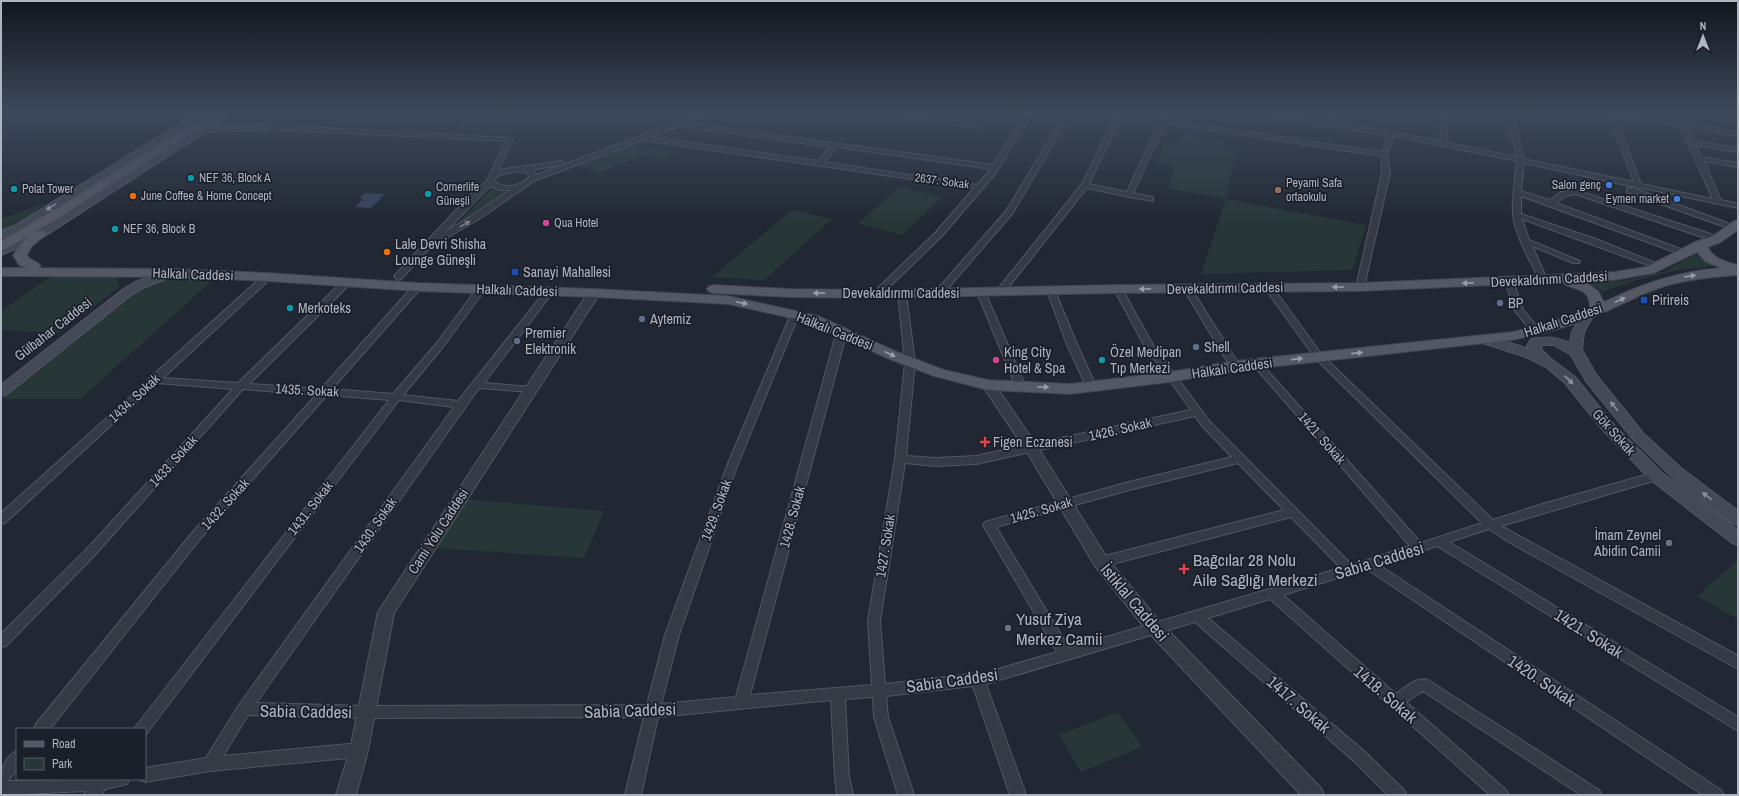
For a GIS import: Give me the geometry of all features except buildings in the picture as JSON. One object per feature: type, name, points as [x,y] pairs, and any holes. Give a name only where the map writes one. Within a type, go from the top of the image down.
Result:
[{"type":"main road","points":[[1,235],[18,228],[144,150]]},
{"type":"main road","points":[[1,246],[40,224],[156,150]]},
{"type":"main road","points":[[1,273],[29,269],[20,255],[26,244],[171,150]]},
{"type":"main road","points":[[1659,266],[1700,245],[1717,239],[1736,226]]},
{"type":"main road","points":[[1,252],[41,234]]},
{"type":"main road","points":[[1700,245],[1702,253],[1707,257],[1738,270]]},
{"type":"main road","name":"Halkalı Caddesi","points":[[29,269],[152,263],[398,277],[790,293]]},
{"type":"main road","name":"Halkalı Caddesi","points":[[1,264],[29,269],[130,271],[267,277],[417,287],[594,293],[728,300],[795,314],[842,331],[910,363],[939,373],[988,385],[1070,389],[1235,366],[1537,332],[1592,312],[1622,300],[1632,293],[1653,286],[1687,276],[1738,270]]},
{"type":"main road","name":"Devekaldırımı Caddesi","points":[[790,293],[877,294],[1118,289],[1360,287],[1614,276],[1649,270],[1659,266]]},
{"type":"main road","points":[[126,293],[133,278],[130,271]]},
{"type":"main road","name":"Gülbahar Caddesi","points":[[1,392],[126,293],[139,285],[172,273]]},
{"type":"main road","points":[[1546,279],[1573,282],[1588,288],[1596,297],[1598,302],[1578,332],[1575,350],[1577,353]]},
{"type":"main road","points":[[769,309],[782,309],[795,306],[799,299],[790,293]]},
{"type":"main road","name":"Gök Sokak","points":[[1485,339],[1518,349],[1546,360],[1570,380],[1608,427],[1656,476],[1738,538]]},
{"type":"main road","points":[[1546,360],[1536,351],[1534,346],[1536,342],[1542,340],[1555,342],[1571,348],[1577,353]]},
{"type":"main road","name":"Gök Sokak","points":[[1577,353],[1591,378],[1638,436],[1676,472],[1738,519]]},
{"type":"street","points":[[490,180],[505,150]]},
{"type":"street","points":[[431,243],[476,217],[532,179],[609,150]]},
{"type":"street","name":"2637. Sokak","points":[[728,150],[979,186]]},
{"type":"street","points":[[820,163],[831,150]]},
{"type":"street","points":[[872,150],[995,167]]},
{"type":"street","points":[[877,294],[939,234],[995,167],[1006,150]]},
{"type":"street","points":[[939,293],[1009,212],[1046,150]]},
{"type":"street","points":[[1000,292],[1085,185],[1102,150]]},
{"type":"street","points":[[1129,195],[1150,150]]},
{"type":"street","points":[[1358,150],[1384,154]]},
{"type":"street","points":[[1360,287],[1386,173],[1384,154],[1386,150]]},
{"type":"street","points":[[1470,150],[1639,187],[1738,206]]},
{"type":"street","points":[[1518,150],[1521,160],[1516,192],[1517,215],[1525,241],[1546,279]]},
{"type":"street","points":[[1625,150],[1639,187]]},
{"type":"street","points":[[1694,150],[1719,203]]},
{"type":"street","points":[[504,153],[506,163],[513,169]]},
{"type":"street","points":[[1698,158],[1738,165]]},
{"type":"street","points":[[398,277],[479,191],[500,172],[579,161]]},
{"type":"street","points":[[523,169],[532,172],[532,179]]},
{"type":"street","points":[[1598,177],[1614,185],[1736,226]]},
{"type":"street","points":[[490,180],[492,185],[502,188],[522,185]]},
{"type":"street","points":[[1085,185],[1150,199]]},
{"type":"street","points":[[1516,192],[1552,203],[1558,207],[1683,253]]},
{"type":"street","points":[[1552,203],[1564,194],[1575,192],[1717,239]]},
{"type":"street","points":[[1517,215],[1593,241],[1659,266]]},
{"type":"street","points":[[1525,241],[1576,261]]},
{"type":"street","name":"1434. Sokak","points":[[1,520],[152,380],[267,277]]},
{"type":"street","points":[[1509,281],[1519,311],[1537,332]]},
{"type":"street","name":"1433. Sokak","points":[[1,642],[89,554],[240,387],[347,282]]},
{"type":"street","name":"1432. Sokak","points":[[42,728],[196,536],[417,287]]},
{"type":"street","points":[[1268,287],[1319,357],[1491,525],[1511,538],[1738,663]]},
{"type":"street","points":[[1187,288],[1235,366]]},
{"type":"street","name":"1431. Sokak","points":[[142,728],[396,397],[439,346],[481,289]]},
{"type":"street","points":[[1118,289],[1149,345],[1206,424],[1350,570]]},
{"type":"street","points":[[1051,291],[1071,342],[1091,386]]},
{"type":"street","name":"1430. Sokak","points":[[210,764],[244,709],[461,405],[549,292]]},
{"type":"street","points":[[981,292],[1021,386]]},
{"type":"street","name":"Cami Yolu Caddesi","points":[[346,795],[359,750],[386,612],[594,293]]},
{"type":"street","name":"1427. Sokak","points":[[902,293],[910,363],[900,459],[874,621],[881,717],[906,795]]},
{"type":"street","name":"1429. Sokak","points":[[633,795],[652,711],[672,635],[732,466],[795,314]]},
{"type":"street","name":"1428. Sokak","points":[[741,703],[842,331]]},
{"type":"street","name":"1421. Sokak","points":[[1257,364],[1419,548]]},
{"type":"street","name":"1435. Sokak","points":[[152,380],[240,387],[326,391],[396,397],[461,405]]},
{"type":"street","points":[[476,385],[530,390]]},
{"type":"street","name":"İstiklal Caddesi","points":[[988,385],[1032,449],[1101,562],[1155,628],[1314,795]]},
{"type":"street","name":"1426. Sokak","points":[[900,459],[936,462],[976,460],[1197,412]]},
{"type":"street","name":"1425. Sokak","points":[[1066,655],[989,526],[1065,503],[1240,459]]},
{"type":"street","name":"Sabia Caddesi","points":[[244,709],[366,712],[652,711],[838,693],[879,691],[988,678],[1350,570],[1539,509],[1656,476]]},
{"type":"street","points":[[1101,562],[1293,512]]},
{"type":"street","name":"1421. Sokak","points":[[1439,542],[1738,725]]},
{"type":"street","name":"1420. Sokak","points":[[1368,564],[1716,795]]},
{"type":"street","name":"1418. Sokak","points":[[1272,593],[1501,795]]},
{"type":"street","name":"1417. Sokak","points":[[1196,615],[1360,758],[1399,795]]},
{"type":"street","points":[[977,679],[1018,795]]},
{"type":"street","points":[[1395,702],[1423,684],[1594,795]]},
{"type":"street","points":[[838,693],[842,777],[845,795]]},
{"type":"street","points":[[146,775],[210,764],[359,750]]},
{"type":"street","points":[[1,778],[16,759]]},
{"type":"street","points":[[1,788],[98,786],[119,780]]},
{"type":"green space","points":[[618,150],[676,151],[666,160],[642,156],[601,172],[578,166]]},
{"type":"green space","points":[[1161,150],[1236,150],[1227,198],[1168,189],[1175,167],[1157,164]]},
{"type":"green space","points":[[899,187],[942,197],[902,235],[858,224]]},
{"type":"green space","points":[[491,190],[509,193],[458,225],[456,224]]},
{"type":"green space","points":[[1226,199],[1366,225],[1352,270],[1201,274]]},
{"type":"green space","points":[[48,202],[24,219],[1,231],[1,219]]},
{"type":"green space","points":[[792,210],[832,219],[764,280],[712,277]]},
{"type":"green space","points":[[1694,254],[1720,265],[1678,270],[1637,280],[1602,292],[1587,282],[1623,281],[1667,271]]},
{"type":"green space","points":[[115,274],[120,287],[58,333],[1,330],[1,311],[53,275]]},
{"type":"green space","points":[[169,276],[214,279],[80,399],[3,399],[140,288]]},
{"type":"green space","points":[[464,499],[604,511],[584,558],[433,548]]},
{"type":"green space","points":[[1738,560],[1738,619],[1697,596]]},
{"type":"green space","points":[[1118,712],[1142,747],[1081,772],[1059,735]]},
{"type":"water","points":[[365,193],[385,194],[371,208],[355,207],[363,199],[360,197]]},
{"type":"place","name":"NEF 36, Block A","points":[[191,178]]},
{"type":"place","name":"Salon genç","points":[[1609,185]]},
{"type":"place","name":"Polat Tower","points":[[14,189]]},
{"type":"place","name":"Peyami Safa ortaokulu","points":[[1278,190]]},
{"type":"place","name":"Cornerlife Güneşli","points":[[428,194]]},
{"type":"place","name":"June Coffee & Home Concept","points":[[133,196]]},
{"type":"place","name":"Eymen market","points":[[1677,199]]},
{"type":"place","name":"Qua Hotel","points":[[546,223]]},
{"type":"place","name":"NEF 36, Block B","points":[[115,229]]},
{"type":"place","name":"Lale Devri Shisha Lounge Güneşli","points":[[387,252]]},
{"type":"place","name":"Sanayi Mahallesi","points":[[515,272]]},
{"type":"place","name":"Pirireis","points":[[1644,300]]},
{"type":"place","name":"BP","points":[[1500,303]]},
{"type":"place","name":"Merkoteks","points":[[290,308]]},
{"type":"place","name":"Aytemiz","points":[[642,319]]},
{"type":"place","name":"Premier Elektronik","points":[[517,341]]},
{"type":"place","name":"Shell","points":[[1196,347]]},
{"type":"place","name":"King City Hotel & Spa","points":[[996,360]]},
{"type":"place","name":"Özel Medipan Tıp Merkezi","points":[[1102,360]]},
{"type":"place","name":"Figen Eczanesi","points":[[985,442]]},
{"type":"place","name":"İmam Zeynel Abidin Camii","points":[[1669,543]]},
{"type":"place","name":"Bağcılar 28 Nolu Aile Sağlığı Merkezi","points":[[1184,569]]},
{"type":"place","name":"Yusuf Ziya Merkez Camii","points":[[1008,628]]}]
